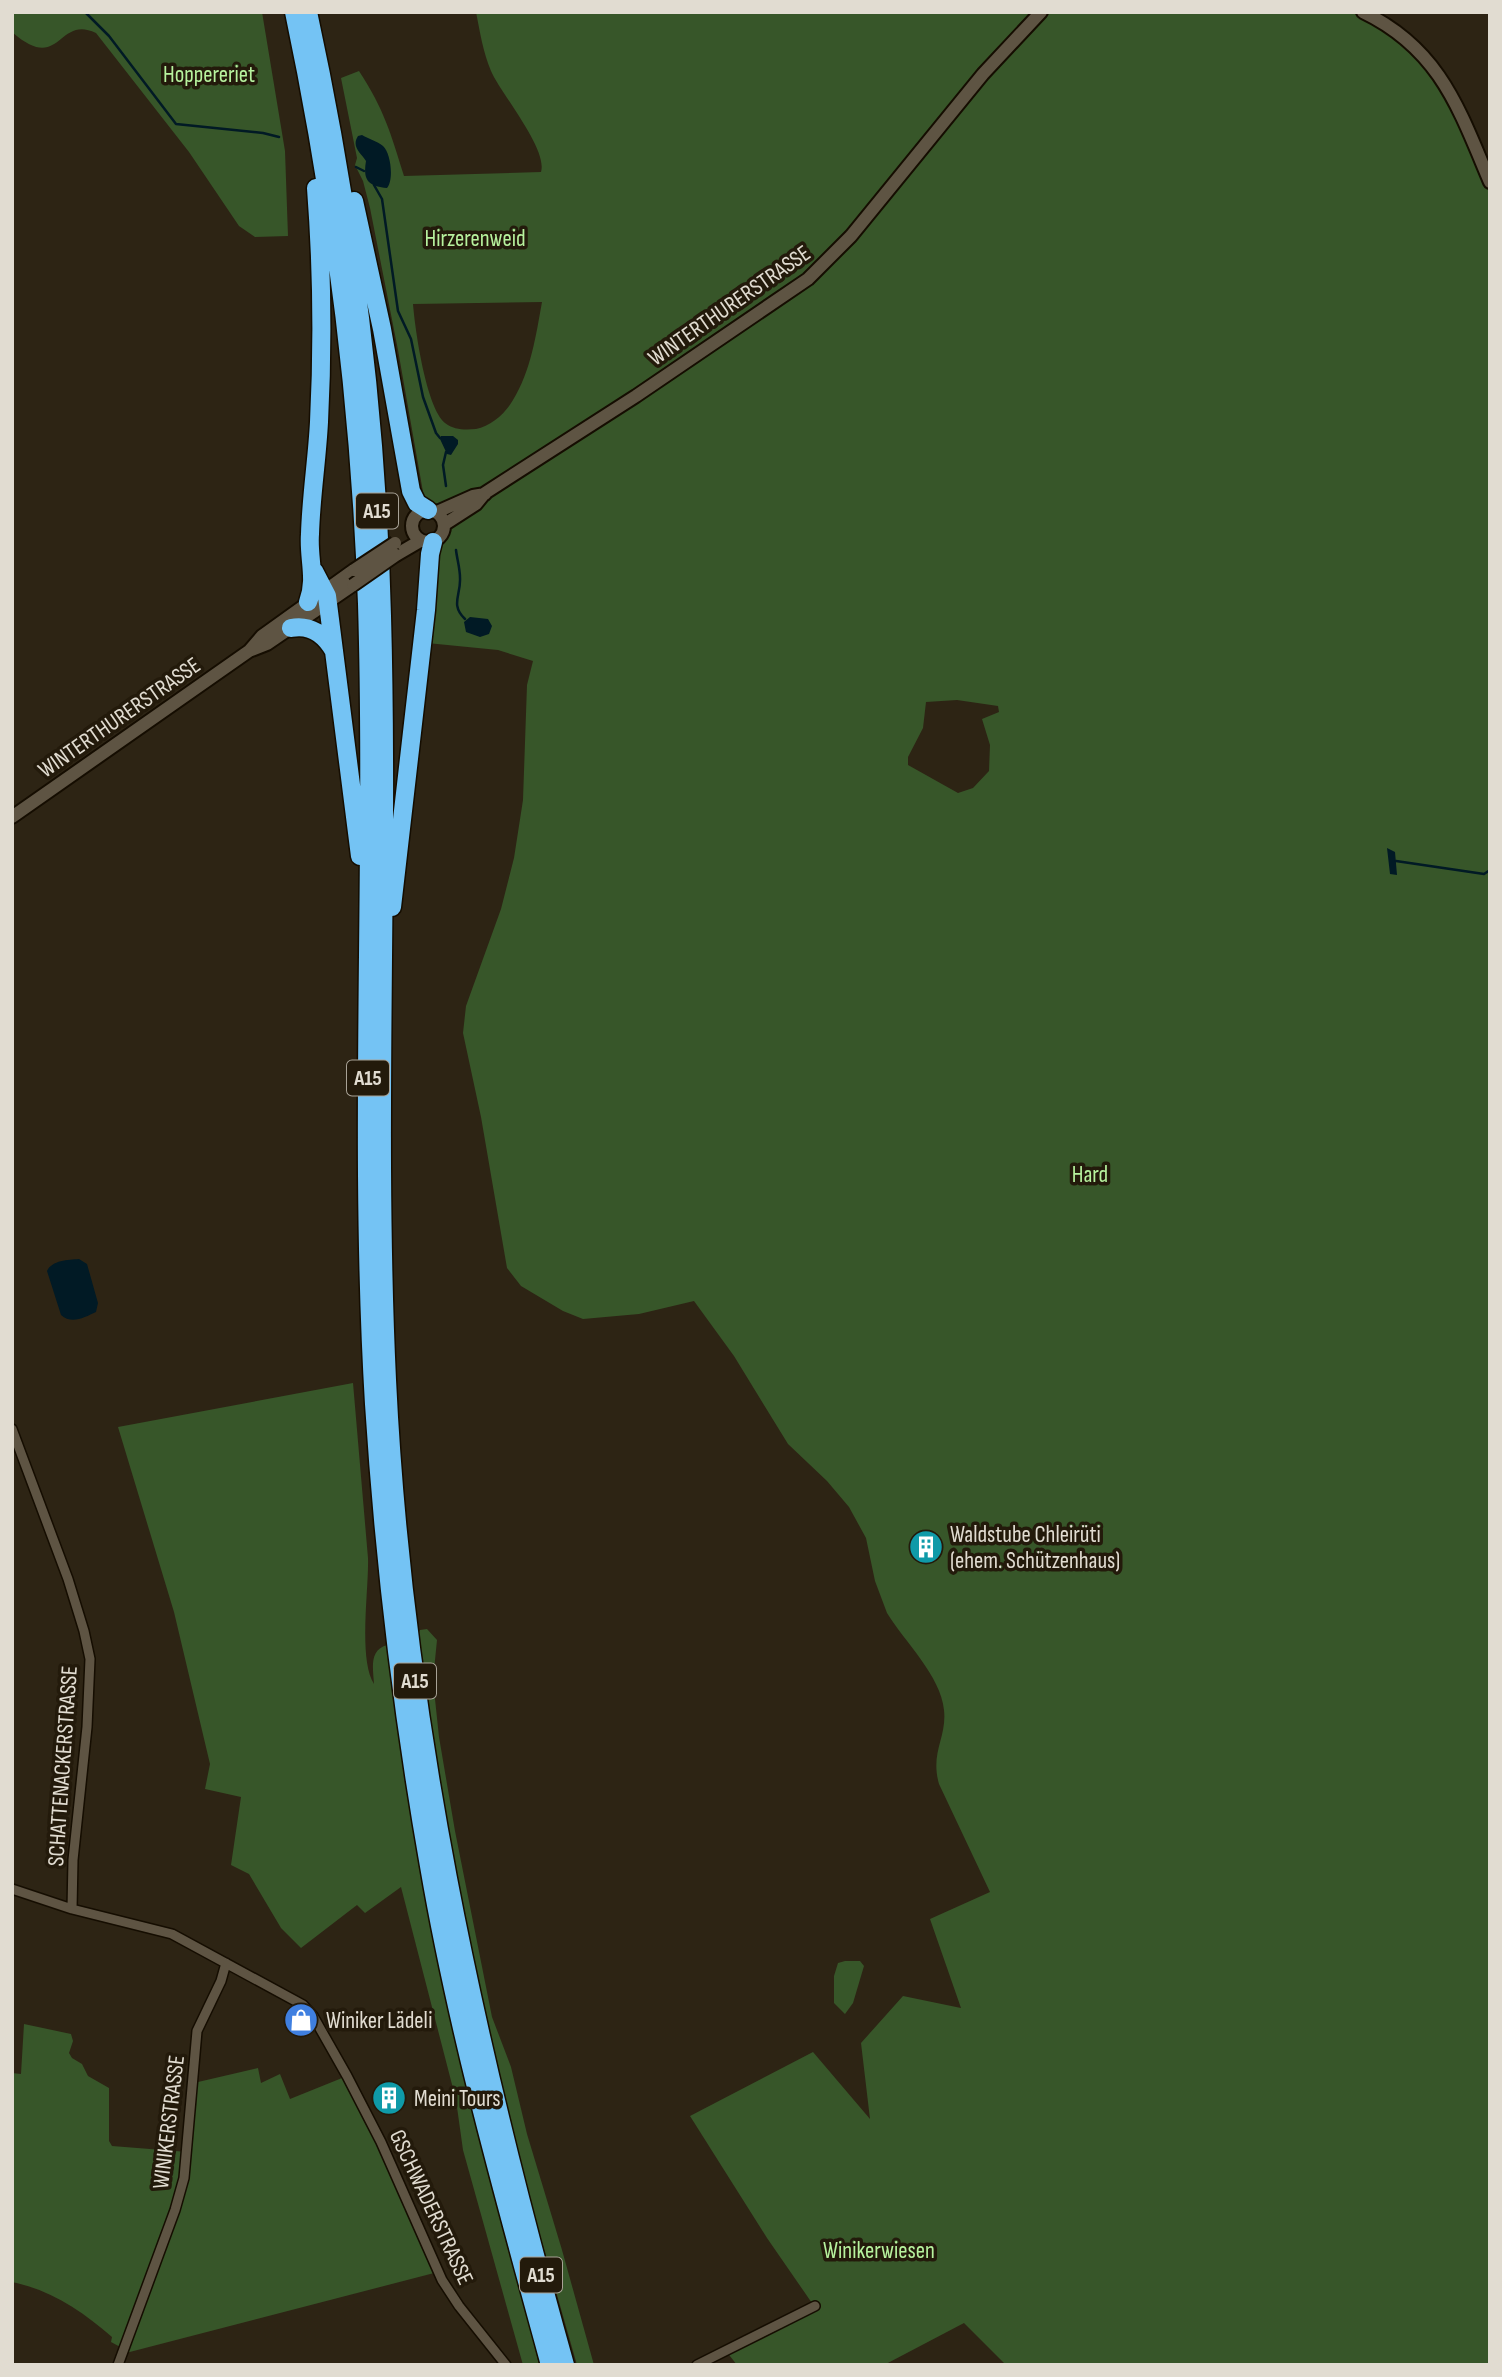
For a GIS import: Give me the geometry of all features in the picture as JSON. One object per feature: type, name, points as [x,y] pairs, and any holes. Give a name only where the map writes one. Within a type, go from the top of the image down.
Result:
[{"type":"highway","name":"A15","points":[[294,12],[334,232],[356,433],[368,637],[367,1118],[370,1316],[381,1505],[396,1648],[429,1869],[455,1997],[507,2208],[550,2365]]},
{"type":"highway","name":"A15","points":[[308,12],[338,164],[349,237],[370,421],[379,537],[384,691],[382,1219],[387,1384],[396,1510],[412,1661],[442,1857],[467,1979],[495,2099],[565,2365]]},
{"type":"highway","points":[[314,43],[360,226],[382,329],[411,491],[417,503],[432,511]]},
{"type":"highway","points":[[307,73],[318,213],[322,339],[319,425],[309,536],[312,591],[308,602]]},
{"type":"highway","points":[[382,984],[425,623],[430,554],[422,538]]},
{"type":"highway","points":[[312,568],[326,597],[369,939]]},
{"type":"highway","points":[[291,628],[312,630],[327,640],[334,651]]},
{"type":"main road","name":"WINTERTHURERSTRASSE","points":[[12,817],[249,651],[267,644],[291,628],[354,570],[422,538],[443,533],[444,524],[476,504],[485,494],[792,292],[823,266],[851,236],[983,74],[1041,12]]},
{"type":"main road","points":[[1363,12],[1405,39],[1443,79],[1456,102],[1490,183]]},
{"type":"main road","name":"WINTERTHURERSTRASSE","points":[[422,538],[415,516],[485,494]]},
{"type":"main road","points":[[432,511],[444,524]]},
{"type":"main road","name":"WINTERTHURERSTRASSE","points":[[249,651],[262,636],[308,602],[352,585],[396,549]]},
{"type":"street","name":"SCHATTENACKERSTRASSE","points":[[12,1429],[68,1578],[90,1659],[88,1714],[72,1865],[72,1909]]},
{"type":"street","name":"GSCHWADERSTRASSE","points":[[12,1889],[72,1909],[161,1930],[181,1938],[297,2001],[313,2016],[381,2143],[442,2280],[506,2365]]},
{"type":"street","name":"WINIKERSTRASSE","points":[[118,2365],[175,2210],[184,2178],[197,2031],[221,1981],[226,1963]]},
{"type":"street","points":[[697,2365],[815,2306]]},
{"type":"green space","name":"Hoppereriet","points":[[12,12],[262,12],[285,151],[288,236],[255,237],[239,226],[189,152],[96,33],[83,29],[73,31],[50,46],[40,48],[28,44],[12,32]]},
{"type":"green space","name":"Hard","points":[[476,12],[1363,12],[1434,68],[1490,182],[1490,2365],[1006,2365],[964,2323],[884,2365],[737,2365],[726,2351],[814,2306],[767,2238],[690,2116],[813,2052],[870,2119],[861,2043],[903,1996],[961,2008],[930,1919],[990,1892],[939,1784],[936,1763],[944,1720],[941,1697],[929,1672],[887,1613],[875,1581],[866,1538],[849,1507],[827,1481],[788,1444],[734,1356],[694,1301],[639,1314],[583,1319],[563,1311],[521,1286],[507,1268],[481,1117],[463,1033],[466,1006],[501,909],[514,858],[523,800],[527,685],[533,661],[498,650],[427,643],[440,547],[451,532],[445,529],[441,515],[428,510],[423,492],[370,208],[363,181],[355,165],[357,158],[341,78],[359,71],[368,85],[391,134],[404,176],[541,172],[538,150],[491,71]],"holes":[[[542,302],[529,365],[506,410],[497,419],[476,429],[460,429],[445,423],[438,414],[427,385],[413,304]],[[957,700],[998,706],[999,712],[982,719],[990,745],[989,771],[973,788],[958,793],[908,765],[908,757],[923,728],[926,702]]]},
{"type":"green space","points":[[353,1383],[368,1558],[366,1658],[374,1684],[375,1655],[381,1647],[387,1645],[415,1831],[539,2365],[523,2365],[463,2150],[456,2100],[401,1887],[365,1913],[357,1905],[301,1948],[281,1928],[249,1874],[231,1865],[241,1797],[205,1789],[210,1764],[174,1612],[118,1427]]},
{"type":"green space","points":[[427,1629],[437,1640],[433,1680],[439,1737],[492,2017],[511,2067],[527,2134],[594,2365],[577,2365],[512,2137],[485,2025],[434,1761],[417,1635],[420,1630]]},
{"type":"green space","points":[[860,1961],[864,1966],[853,2003],[845,2014],[834,2003],[834,1976],[838,1963]]},
{"type":"green space","points":[[24,2024],[71,2034],[73,2041],[69,2053],[72,2058],[82,2064],[88,2076],[109,2088],[109,2141],[112,2146],[188,2152],[194,2084],[198,2082],[258,2068],[261,2083],[280,2074],[290,2099],[347,2076],[438,2272],[122,2354],[124,2349],[111,2342],[112,2337],[77,2310],[40,2290],[12,2282],[12,2073],[21,2074]]},
{"type":"water","points":[[362,135],[386,149],[391,173],[387,188],[371,183],[366,177],[366,161],[356,143],[358,136]]},
{"type":"water","points":[[441,436],[453,436],[458,440],[451,455],[447,454]]},
{"type":"water","points":[[470,617],[488,619],[492,626],[489,634],[480,637],[466,632],[464,622]]},
{"type":"water","points":[[1387,848],[1395,852],[1397,875],[1390,874]]},
{"type":"water","points":[[79,1259],[87,1264],[98,1303],[96,1312],[70,1319],[61,1315],[47,1271],[56,1263]]},
{"type":"waterway","points":[[85,12],[109,36],[176,124],[279,137]]},
{"type":"waterway","points":[[356,167],[364,171]]},
{"type":"waterway","points":[[374,185],[382,199],[398,311],[411,339],[423,397],[440,438]]},
{"type":"waterway","points":[[446,452],[443,465],[446,486]]},
{"type":"waterway","points":[[456,550],[460,571],[457,604],[465,619]]},
{"type":"waterway","points":[[1396,861],[1484,874],[1490,870]]},
{"type":"place","name":"Waldstube Chleirüti (ehem. Schützenhaus)","points":[[926,1547]]},
{"type":"place","name":"Winiker Lädeli","points":[[301,2020]]},
{"type":"place","name":"Meini Tours","points":[[389,2098]]},
{"type":"park label","name":"Hirzerenweid","points":[[475,238]]},
{"type":"park label","name":"Winikerwiesen","points":[[879,2250]]}]
